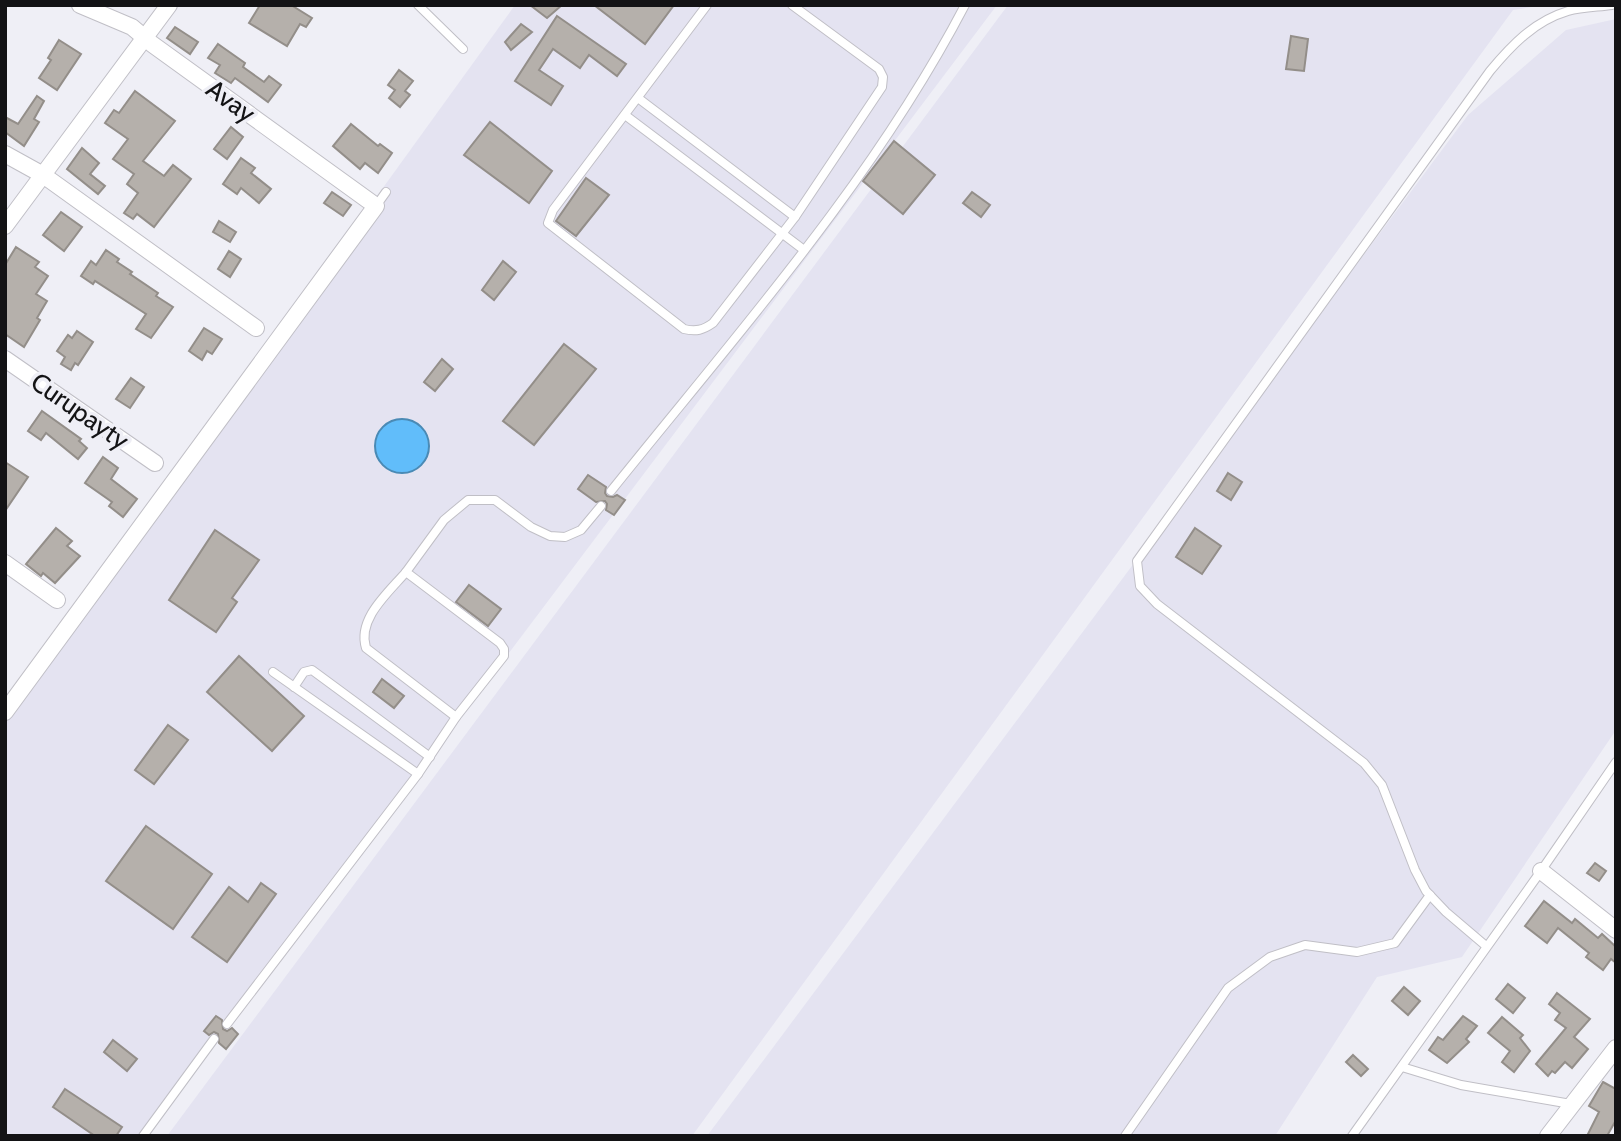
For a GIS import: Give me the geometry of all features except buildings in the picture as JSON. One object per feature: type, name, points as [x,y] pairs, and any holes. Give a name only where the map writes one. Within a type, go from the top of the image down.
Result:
[{"type":"street","name":"Avay","points":[[5,712],[381,199],[145,39],[132,27],[80,5]]},
{"type":"street","points":[[5,226],[169,5]]},
{"type":"street","points":[[5,154],[43,174],[256,328]]},
{"type":"street","name":"Curupayty","points":[[5,359],[155,463]]},
{"type":"street","points":[[5,563],[57,600]]},
{"type":"street","points":[[1541,872],[1616,930]]},
{"type":"street","points":[[1548,1136],[1616,1048]]},
{"type":"lane","points":[[418,5],[463,49]]},
{"type":"lane","points":[[707,5],[553,210],[548,223],[684,329],[695,331],[713,323],[795,217],[882,87],[883,77],[879,69],[792,5]]},
{"type":"lane","points":[[611,491],[804,250],[888,135],[943,48],[965,5]]},
{"type":"lane","points":[[1486,946],[1430,895],[1415,870],[1382,785],[1364,763],[1157,604],[1140,586],[1137,561],[1490,71],[1511,46],[1539,24],[1568,11],[1612,5]]},
{"type":"lane","points":[[638,98],[795,217]]},
{"type":"lane","points":[[625,115],[804,250]]},
{"type":"lane","points":[[456,717],[366,648],[362,635],[370,616],[444,520],[468,500],[495,500],[531,527],[550,536],[565,537],[581,530],[601,506]]},
{"type":"lane","points":[[226,1024],[418,774],[456,717],[504,656],[500,643],[406,572]]},
{"type":"lane","points":[[294,687],[304,672],[312,670],[430,757]]},
{"type":"lane","points":[[272,672],[418,774]]},
{"type":"lane","points":[[1352,1136],[1541,872],[1616,762]]},
{"type":"lane","points":[[1125,1136],[1228,988],[1270,957],[1305,945],[1357,952],[1395,943],[1430,895]]},
{"type":"lane","points":[[144,1136],[214,1039]]},
{"type":"lane","points":[[1402,1067],[1461,1085],[1571,1104]]},
{"type":"shaded area","points":[[515,5],[997,5],[145,1136],[5,1136],[5,711]]},
{"type":"shaded area","points":[[1008,5],[1544,5],[1513,10],[692,1136],[167,1136]]},
{"type":"shaded area","points":[[1616,19],[1616,730],[1462,957],[1377,977],[1275,1136],[707,1136],[1468,115],[1566,30]]},
{"type":"water","points":[[402,419],[421,427],[429,446],[421,465],[402,473],[383,465],[375,446],[383,427]]}]
